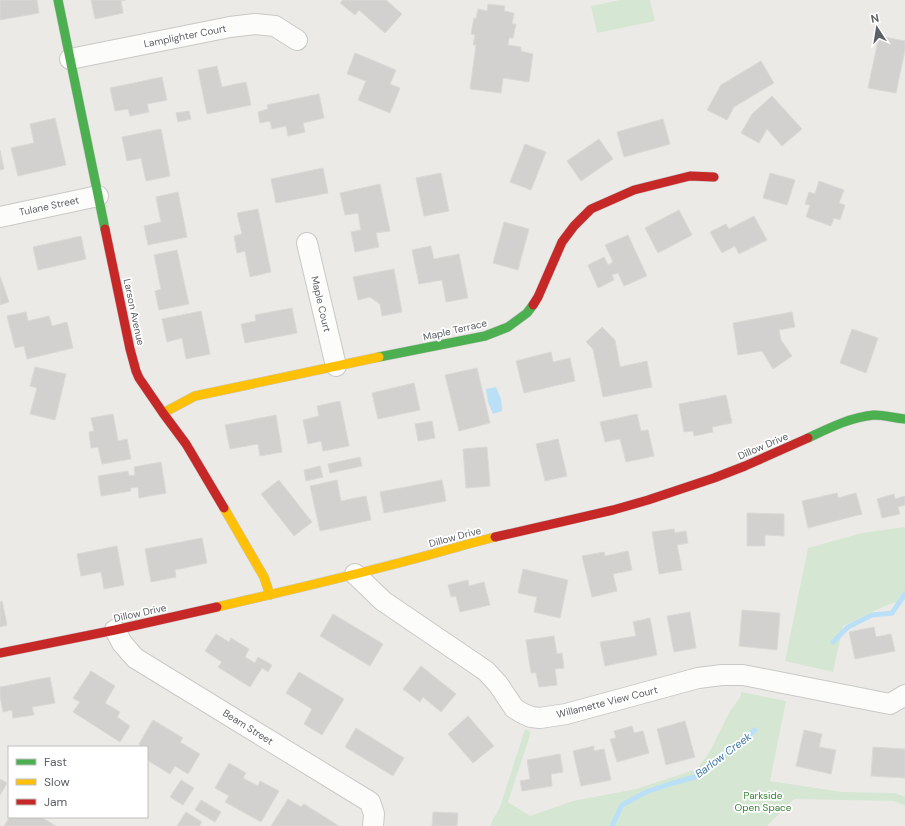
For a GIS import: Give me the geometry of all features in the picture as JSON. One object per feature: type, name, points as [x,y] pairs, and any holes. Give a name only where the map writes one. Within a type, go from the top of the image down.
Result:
[{"type":"street","name":"Larson Avenue","points":[[58,0],[136,371],[163,414],[186,444],[264,577],[270,595]]},
{"type":"street","name":"Lamplighter Court","points":[[70,59],[255,24],[276,26],[297,40]]},
{"type":"street","name":"Maple Terrace","points":[[163,414],[195,396],[485,336],[508,326],[527,313],[538,297],[562,242],[574,226],[591,209],[634,190],[690,176],[714,177]]},
{"type":"street","name":"Tulane Street","points":[[0,217],[98,196]]},
{"type":"street","name":"Maple Court","points":[[307,242],[336,366]]},
{"type":"street","name":"Dillow Drive","points":[[0,653],[115,630],[270,595],[474,542],[613,510],[714,478],[772,455],[834,426],[862,417],[875,415],[905,419]]},
{"type":"street","name":"Willamette View Court","points":[[355,574],[383,601],[486,671],[498,684],[514,708],[531,717],[540,718],[566,714],[698,678],[722,675],[743,675],[890,704],[905,695]]},
{"type":"street","name":"Beam Street","points":[[115,630],[122,642],[135,658],[370,802],[374,814],[373,826]]},
{"type":"green space","points":[[621,0],[650,0],[655,21],[597,33],[591,6]]},
{"type":"green space","points":[[905,527],[905,599],[885,606],[843,626],[833,672],[785,661],[808,548],[862,533]]},
{"type":"green space","name":"Parkside Open Space","points":[[741,692],[786,701],[770,781],[842,792],[895,793],[905,797],[905,806],[894,801],[794,799],[767,826],[491,826],[492,821],[500,807],[525,729],[531,732],[508,802],[530,816],[573,801],[636,789],[697,769],[709,753],[730,711],[741,696]]},
{"type":"water","points":[[496,387],[501,399],[502,411],[493,414],[488,402],[486,389]]},
{"type":"building","points":[[0,0],[37,0],[39,13],[0,20]]},
{"type":"building","points":[[91,0],[126,0],[121,1],[123,13],[95,19]]},
{"type":"building","points":[[343,0],[386,0],[402,14],[385,33],[359,10],[355,15],[340,3]]},
{"type":"building","points":[[488,4],[505,6],[504,11],[514,13],[512,24],[516,24],[513,38],[509,38],[508,45],[521,47],[521,51],[533,54],[529,82],[503,78],[501,93],[470,89],[476,45],[473,45],[475,35],[471,34],[474,18],[476,19],[478,9],[487,11]]},
{"type":"building","points":[[879,36],[905,41],[905,50],[896,93],[868,88]]},
{"type":"building","points":[[355,53],[396,70],[390,84],[400,88],[390,113],[358,100],[366,81],[347,74]]},
{"type":"building","points":[[761,61],[774,83],[734,107],[727,120],[707,110],[721,85]]},
{"type":"building","points":[[217,66],[222,87],[246,82],[251,105],[207,114],[198,70]]},
{"type":"building","points":[[162,77],[167,100],[147,104],[149,112],[130,116],[128,109],[115,111],[110,88]]},
{"type":"building","points":[[319,94],[324,118],[303,123],[305,132],[288,136],[286,126],[272,129],[270,121],[260,123],[258,112],[268,109],[267,105]]},
{"type":"building","points":[[772,96],[802,129],[782,146],[767,129],[759,143],[741,133],[752,114]]},
{"type":"building","points":[[189,111],[191,119],[178,122],[176,113]]},
{"type":"building","points":[[55,118],[66,165],[18,176],[11,148],[34,143],[30,124]]},
{"type":"building","points":[[663,119],[670,144],[624,157],[617,132]]},
{"type":"building","points":[[161,129],[170,176],[146,181],[141,158],[127,161],[122,137]]},
{"type":"building","points":[[599,139],[613,159],[581,181],[567,161]]},
{"type":"building","points":[[525,144],[546,152],[531,190],[510,182]]},
{"type":"building","points":[[0,150],[4,169],[0,170]]},
{"type":"building","points":[[323,168],[328,193],[276,203],[271,179]]},
{"type":"building","points":[[441,173],[449,211],[424,216],[416,178]]},
{"type":"building","points":[[770,173],[795,180],[787,205],[763,198]]},
{"type":"building","points":[[819,181],[844,190],[839,203],[845,205],[840,220],[834,218],[831,226],[806,217],[810,205],[805,204],[809,192],[815,194]]},
{"type":"building","points":[[380,184],[390,231],[376,233],[379,247],[355,252],[351,232],[361,230],[358,213],[345,215],[340,193]]},
{"type":"building","points":[[178,192],[187,237],[148,245],[144,226],[161,222],[156,197]]},
{"type":"building","points":[[258,209],[271,272],[250,277],[245,251],[237,253],[234,236],[242,234],[237,213]]},
{"type":"building","points":[[679,210],[692,235],[658,253],[645,228]]},
{"type":"building","points":[[754,216],[767,240],[739,254],[735,246],[722,253],[710,232],[726,224],[729,229]]},
{"type":"building","points":[[504,222],[529,229],[518,270],[493,263]]},
{"type":"building","points":[[628,235],[647,276],[624,286],[618,273],[612,275],[614,280],[598,288],[588,265],[604,257],[608,265],[613,262],[605,245]]},
{"type":"building","points":[[81,236],[86,259],[38,270],[33,247]]},
{"type":"building","points":[[431,246],[434,259],[459,254],[468,298],[446,302],[442,280],[419,284],[412,250]]},
{"type":"building","points":[[177,250],[189,304],[159,310],[155,291],[161,289],[154,255]]},
{"type":"building","points":[[394,269],[402,312],[382,316],[380,304],[370,297],[358,300],[353,277]]},
{"type":"building","points":[[0,276],[9,302],[0,305]]},
{"type":"building","points":[[292,308],[297,333],[245,343],[241,324],[256,321],[255,315]]},
{"type":"building","points":[[201,311],[210,354],[186,359],[182,338],[167,342],[162,319]]},
{"type":"building","points":[[26,312],[28,321],[49,316],[52,326],[67,322],[73,348],[27,359],[24,346],[15,348],[7,316]]},
{"type":"building","points":[[792,312],[795,327],[779,330],[781,340],[792,356],[773,369],[762,351],[738,355],[733,323]]},
{"type":"building","points":[[602,327],[615,340],[620,367],[647,361],[652,387],[603,397],[593,349],[586,342]]},
{"type":"building","points":[[852,329],[878,338],[866,373],[840,363]]},
{"type":"building","points":[[551,352],[553,362],[570,358],[575,381],[524,393],[516,361]]},
{"type":"building","points":[[35,367],[66,374],[55,420],[30,414],[37,388],[30,386]]},
{"type":"building","points":[[477,368],[490,423],[459,431],[445,375]]},
{"type":"building","points":[[414,383],[420,410],[378,419],[372,393]]},
{"type":"building","points":[[726,395],[732,423],[712,427],[713,432],[694,436],[693,431],[684,432],[679,404]]},
{"type":"building","points":[[340,401],[349,446],[323,451],[321,441],[308,444],[303,420],[319,416],[317,406]]},
{"type":"building","points":[[113,414],[118,441],[127,439],[131,459],[102,464],[98,447],[91,448],[89,432],[94,431],[91,418]]},
{"type":"building","points":[[637,414],[641,431],[648,430],[654,456],[626,462],[620,439],[605,442],[600,422]]},
{"type":"building","points":[[276,415],[282,452],[260,456],[258,444],[230,449],[225,425]]},
{"type":"building","points":[[432,421],[435,438],[418,441],[415,424]]},
{"type":"building","points":[[558,439],[567,476],[545,481],[536,444]]},
{"type":"building","points":[[487,447],[490,486],[466,488],[463,449]]},
{"type":"building","points":[[360,457],[362,466],[330,473],[328,464]]},
{"type":"building","points":[[161,462],[166,493],[139,498],[138,487],[130,488],[131,491],[101,496],[98,476],[128,471],[129,476],[135,475],[134,467]]},
{"type":"building","points":[[320,466],[323,477],[306,481],[304,470]]},
{"type":"building","points":[[279,480],[312,522],[294,536],[261,494]]},
{"type":"building","points":[[337,480],[341,501],[366,496],[371,520],[320,531],[310,486]]},
{"type":"building","points":[[442,480],[446,501],[384,513],[380,492]]},
{"type":"building","points":[[837,493],[838,498],[856,493],[862,514],[808,528],[802,501]]},
{"type":"building","points":[[894,494],[895,499],[905,496],[905,505],[898,507],[900,514],[882,518],[877,499]]},
{"type":"building","points":[[747,513],[784,514],[784,536],[765,535],[765,546],[747,546]]},
{"type":"building","points":[[674,529],[675,533],[686,531],[688,543],[677,545],[682,570],[659,574],[652,532]]},
{"type":"building","points":[[202,538],[207,563],[175,570],[176,577],[151,582],[145,549]]},
{"type":"building","points":[[117,546],[124,585],[104,589],[101,572],[81,576],[77,554]]},
{"type":"building","points":[[628,551],[632,570],[613,574],[617,591],[592,597],[582,556],[604,552],[605,556]]},
{"type":"building","points":[[523,569],[568,580],[560,618],[534,612],[537,597],[518,593]]},
{"type":"building","points":[[468,580],[469,586],[484,582],[490,605],[460,612],[456,596],[451,597],[448,585]]},
{"type":"building","points":[[2,601],[7,625],[0,627],[0,602]]},
{"type":"building","points":[[742,610],[780,613],[777,650],[739,646]]},
{"type":"building","points":[[690,612],[696,648],[674,652],[667,616]]},
{"type":"building","points":[[333,614],[383,644],[370,666],[320,636]]},
{"type":"building","points":[[650,618],[657,655],[605,666],[600,642],[636,636],[633,622]]},
{"type":"building","points":[[874,627],[876,637],[891,634],[895,651],[855,659],[849,632]]},
{"type":"building","points":[[216,634],[229,642],[231,638],[249,649],[245,657],[255,663],[258,657],[272,665],[268,672],[262,668],[250,687],[218,667],[222,662],[205,651]]},
{"type":"building","points":[[554,636],[557,654],[562,653],[564,668],[555,669],[557,685],[539,687],[536,673],[531,673],[526,640]]},
{"type":"building","points":[[421,666],[456,694],[441,712],[423,697],[420,702],[403,689]]},
{"type":"building","points":[[91,671],[115,686],[105,703],[120,712],[117,717],[130,726],[120,742],[73,712],[80,702],[73,698]]},
{"type":"building","points":[[299,672],[344,699],[322,735],[304,724],[312,709],[286,693]]},
{"type":"building","points":[[50,677],[55,703],[32,707],[34,715],[13,718],[12,710],[3,712],[0,687]]},
{"type":"building","points":[[468,716],[494,746],[473,763],[448,734]]},
{"type":"building","points":[[153,720],[183,738],[180,742],[200,754],[188,774],[175,766],[170,774],[148,761],[148,746],[142,746],[139,744]]},
{"type":"building","points":[[685,721],[695,757],[666,765],[657,729]]},
{"type":"building","points":[[632,726],[634,733],[643,731],[649,753],[617,762],[610,739],[616,738],[614,731]]},
{"type":"building","points":[[356,728],[404,758],[393,776],[345,747]]},
{"type":"building","points":[[804,730],[822,734],[819,747],[836,750],[831,774],[796,766]]},
{"type":"building","points":[[594,746],[594,751],[604,749],[611,780],[581,786],[573,751]]},
{"type":"building","points":[[873,747],[905,749],[905,778],[871,776]]},
{"type":"building","points":[[560,754],[563,772],[551,774],[552,786],[522,791],[520,781],[530,779],[527,760]]},
{"type":"building","points":[[229,763],[246,773],[243,778],[258,786],[260,781],[279,791],[261,822],[225,802],[229,796],[215,788]]},
{"type":"building","points":[[0,779],[7,783],[0,795]]},
{"type":"building","points":[[181,780],[194,788],[183,805],[170,797]]},
{"type":"building","points":[[288,799],[301,807],[304,804],[339,826],[271,826]]},
{"type":"building","points":[[201,800],[221,812],[215,822],[195,810]]},
{"type":"building","points":[[186,812],[202,822],[199,826],[177,826]]},
{"type":"building","points":[[433,812],[458,813],[457,826],[432,826]]},
{"type":"building","points":[[9,818],[43,818],[56,826],[4,826]]},
{"type":"waterway","name":"Barlow Creek","points":[[833,642],[848,627],[872,615],[892,613],[905,594]]},
{"type":"waterway","name":"Barlow Creek","points":[[612,826],[622,805],[646,792],[698,776],[755,730]]},
{"type":"traffic: fast","points":[[58,0],[105,229]]},
{"type":"traffic: fast","points":[[379,357],[485,336],[508,327],[527,313],[533,305]]},
{"type":"traffic: fast","points":[[808,438],[824,430],[865,416],[878,415],[905,419]]},
{"type":"traffic: slow","points":[[163,413],[195,396],[379,357]]},
{"type":"traffic: slow","points":[[224,508],[264,577],[270,595]]},
{"type":"traffic: slow","points":[[217,607],[362,572],[495,537]]},
{"type":"traffic: jam","points":[[533,305],[562,242],[574,226],[591,209],[634,190],[690,176],[714,177]]},
{"type":"traffic: jam","points":[[105,229],[136,371],[139,378],[186,444],[224,508]]},
{"type":"traffic: jam","points":[[495,537],[613,510],[648,500],[745,466],[808,438]]},
{"type":"traffic: jam","points":[[0,653],[115,630],[217,607]]}]
